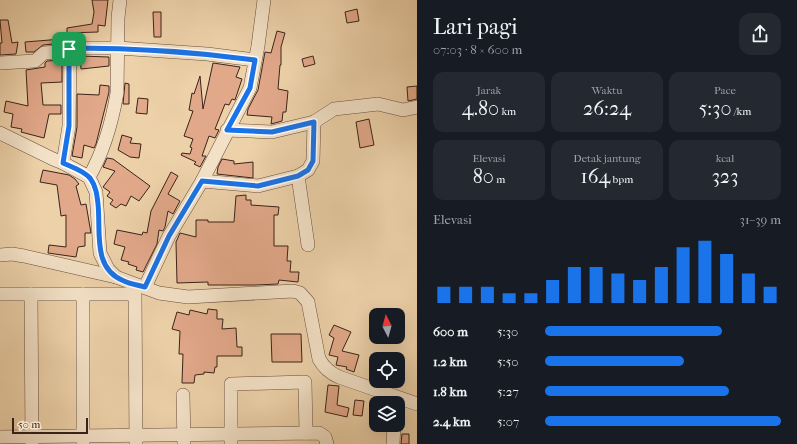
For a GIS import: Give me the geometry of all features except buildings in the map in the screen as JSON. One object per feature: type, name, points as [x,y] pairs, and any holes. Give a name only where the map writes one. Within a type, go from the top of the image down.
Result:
[{"type":"street","points":[[90,177],[104,144],[117,93],[118,18],[120,0]]},
{"type":"street","points":[[145,287],[169,236],[202,181],[250,88],[264,0]]},
{"type":"street","points":[[0,63],[35,61],[44,54],[69,51],[70,48],[118,48],[207,54],[255,60]]},
{"type":"street","points":[[63,163],[69,126],[69,51]]},
{"type":"street","points":[[227,130],[272,132],[314,122],[334,109],[378,104],[403,110],[417,107]]},
{"type":"street","points":[[202,181],[258,186],[298,176],[308,170],[313,161],[314,122]]},
{"type":"street","points":[[0,133],[90,177],[96,192],[100,253],[108,269],[116,277]]},
{"type":"street","points":[[298,176],[308,245]]},
{"type":"street","points":[[0,255],[12,254],[24,256],[116,277],[159,293],[188,297],[293,291],[300,293],[308,302],[319,359],[323,366],[331,373],[339,377],[384,396]]},
{"type":"street","points":[[0,294],[135,294],[136,440]]},
{"type":"street","points":[[31,294],[32,440]]},
{"type":"street","points":[[83,294],[83,440]]},
{"type":"street","points":[[231,439],[231,384],[305,382],[306,433]]},
{"type":"street","points":[[183,395],[184,439]]},
{"type":"street","points":[[405,402],[417,404]]},
{"type":"street","points":[[394,432],[394,444]]},
{"type":"street","points":[[0,437],[32,440],[282,439],[306,433],[319,433],[325,437],[327,444]]},
{"type":"route","points":[[118,48],[207,54],[255,60],[250,88],[227,130],[272,132],[314,122],[313,161],[308,170],[298,176],[258,186],[202,181],[169,236],[145,287],[124,281],[116,277],[102,261],[100,253],[96,192],[90,177],[63,163],[69,126],[69,49],[118,48]]}]
